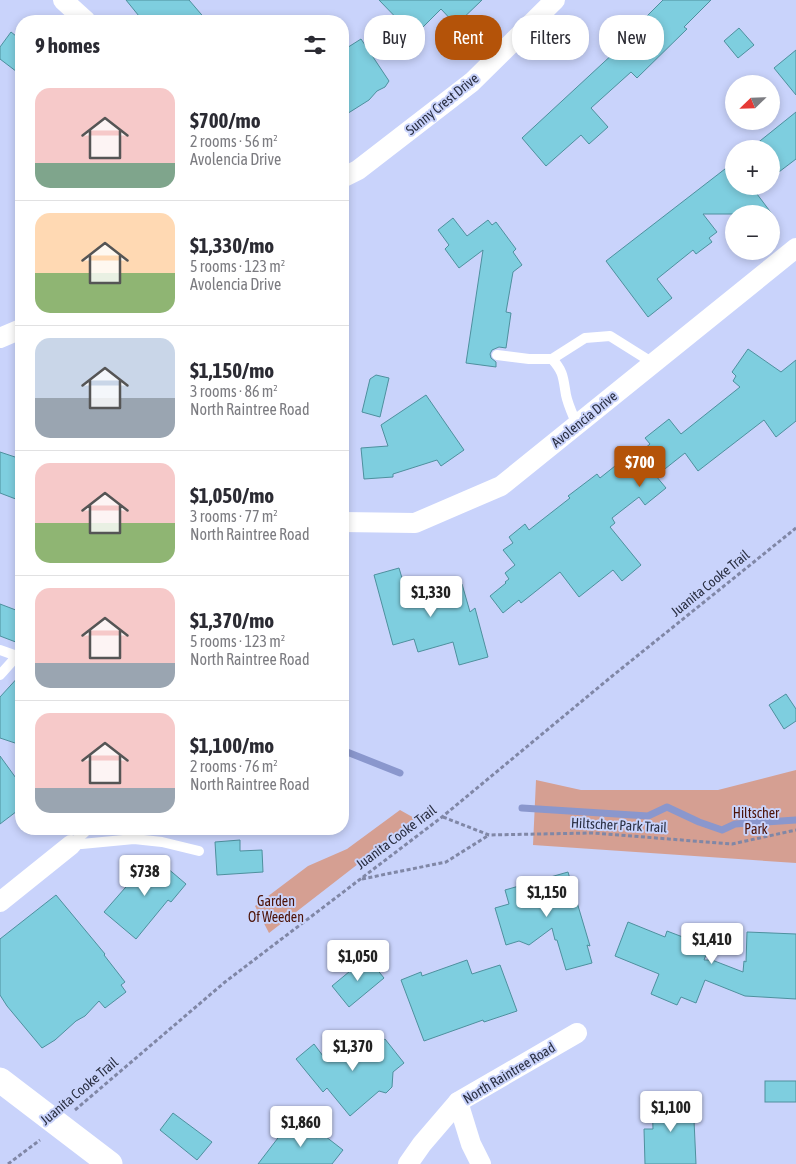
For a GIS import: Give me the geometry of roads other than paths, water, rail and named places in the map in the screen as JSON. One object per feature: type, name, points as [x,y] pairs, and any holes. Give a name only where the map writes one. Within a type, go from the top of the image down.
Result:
[{"type":"street","points":[[64,0],[80,15]]},
{"type":"street","name":"Sunny Crest Drive","points":[[349,174],[358,170],[472,82],[554,0]]},
{"type":"street","name":"Avolencia Drive","points":[[349,522],[416,523],[501,486],[796,248]]},
{"type":"street","points":[[0,338],[15,332]]},
{"type":"street","points":[[0,902],[71,845]]},
{"type":"street","name":"North Raintree Road","points":[[408,1164],[422,1144],[458,1102],[576,1033]]},
{"type":"street","points":[[6,1084],[105,1160]]},
{"type":"street","points":[[458,1102],[471,1144],[481,1164]]},
{"type":"lane","points":[[498,355],[529,359],[552,359],[585,338],[610,336],[653,363]]},
{"type":"lane","points":[[552,359],[560,368],[564,379],[566,396],[577,425]]},
{"type":"lane","points":[[0,650],[15,655]]},
{"type":"lane","points":[[0,675],[15,658]]},
{"type":"lane","points":[[71,845],[82,835]]},
{"type":"lane","points":[[71,845],[134,839],[162,842],[198,852]]},
{"type":"waterway","points":[[349,753],[400,773]]},
{"type":"waterway","points":[[522,808],[648,816],[667,807],[722,830],[735,824],[796,820]]},
{"type":"park label","name":"Hiltscher Park","points":[[756,822]]},
{"type":"park label","name":"Garden Of Weeden","points":[[276,910]]}]
